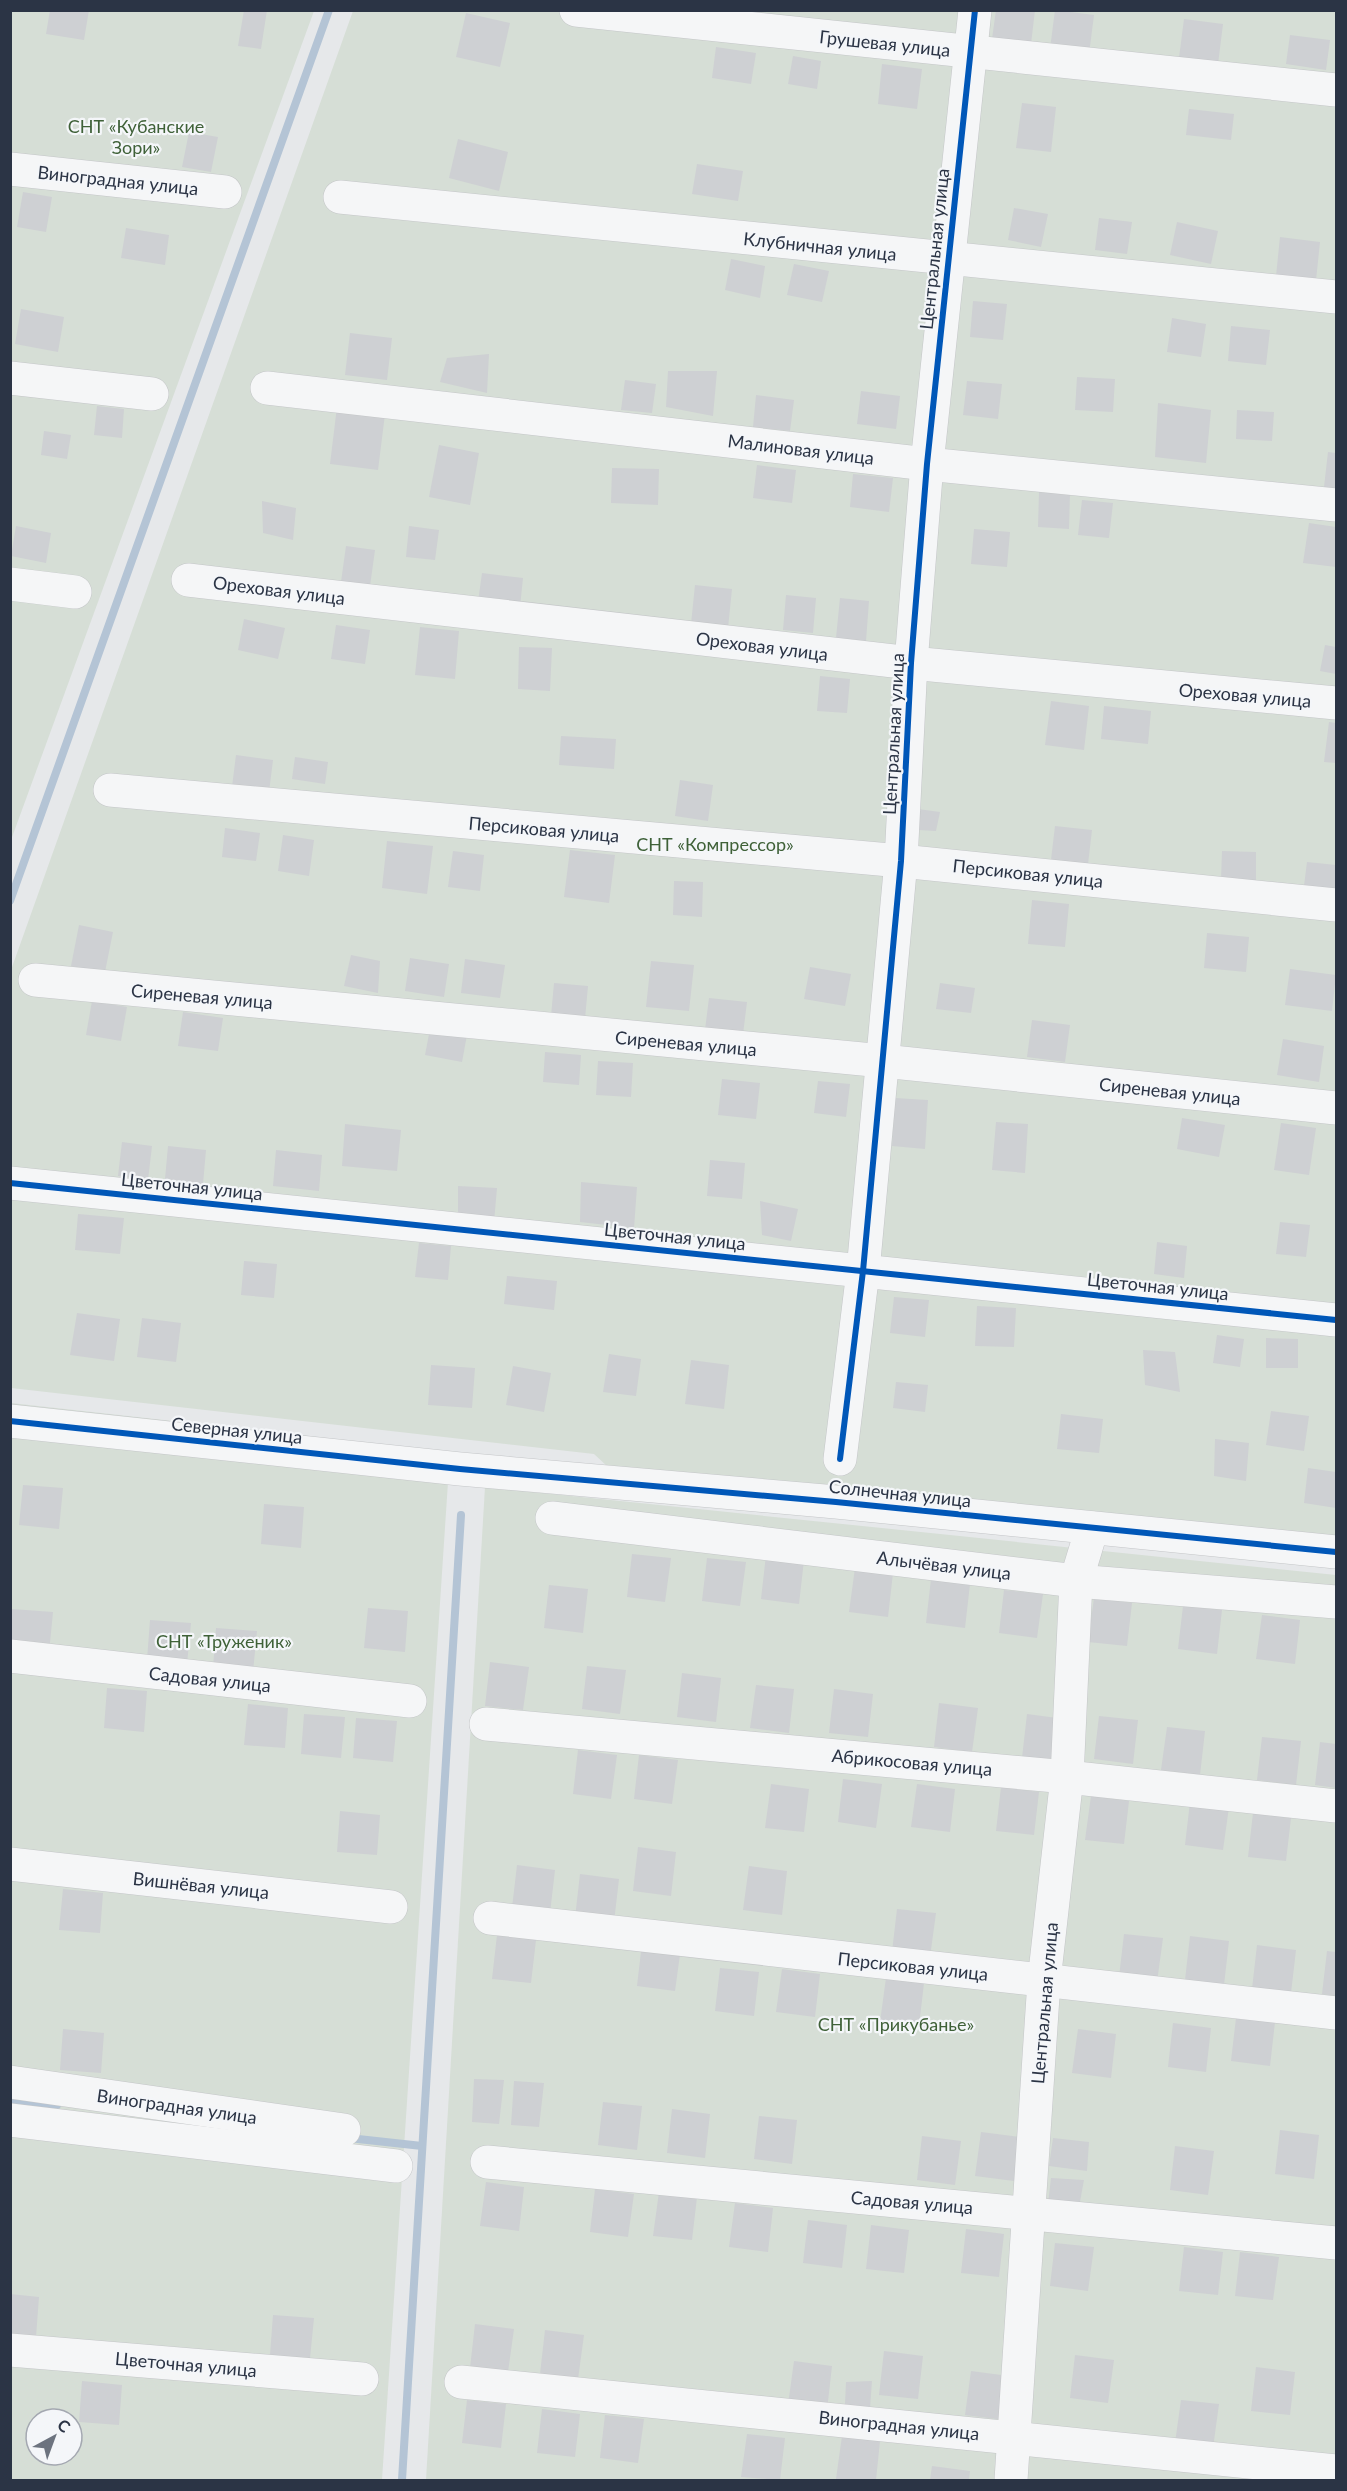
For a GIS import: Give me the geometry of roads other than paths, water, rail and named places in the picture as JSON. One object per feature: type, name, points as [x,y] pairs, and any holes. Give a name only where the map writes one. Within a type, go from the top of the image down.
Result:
[{"type":"street","name":"Грушевая улица","points":[[576,10],[1336,90]]},
{"type":"street","name":"Центральная улица","points":[[840,1459],[863,1271],[883,1061],[901,861],[911,663],[927,464],[975,10]]},
{"type":"street","name":"Виноградная улица","points":[[10,169],[225,192]]},
{"type":"street","name":"Клубничная улица","points":[[340,197],[1336,297]]},
{"type":"street","points":[[10,378],[152,394]]},
{"type":"street","name":"Малиновая улица","points":[[267,388],[927,464],[1336,505]]},
{"type":"street","name":"Ореховая улица","points":[[188,580],[911,663],[1336,703]]},
{"type":"street","points":[[10,584],[75,592]]},
{"type":"street","name":"Персиковая улица","points":[[110,790],[901,861],[1336,905]]},
{"type":"street","name":"Сиреневая улица","points":[[35,980],[883,1061],[1336,1108]]},
{"type":"street","name":"Цветочная улица","points":[[10,1183],[1336,1320]]},
{"type":"street","name":"Северная улица","points":[[10,1421],[460,1469]]},
{"type":"street","name":"Солнечная улица","points":[[460,1469],[836,1502],[1336,1552]]},
{"type":"street","name":"Алычёвая улица","points":[[552,1518],[1076,1581],[1336,1602]]},
{"type":"street","name":"Центральная улица","points":[[1011,2481],[1044,1981],[1067,1777],[1076,1581],[1092,1528]]},
{"type":"street","name":"Садовая улица","points":[[10,1656],[410,1701]]},
{"type":"street","name":"Абрикосовая улица","points":[[486,1724],[1067,1777],[1336,1806]]},
{"type":"street","name":"Вишнёвая улица","points":[[10,1864],[391,1907]]},
{"type":"street","name":"Персиковая улица","points":[[490,1918],[1336,2013]]},
{"type":"street","name":"Виноградная улица","points":[[10,2082],[344,2130]]},
{"type":"street","points":[[10,2120],[396,2166]]},
{"type":"street","name":"Садовая улица","points":[[487,2162],[1336,2243]]},
{"type":"street","name":"Цветочная улица","points":[[10,2350],[362,2379]]},
{"type":"street","name":"Виноградная улица","points":[[461,2382],[1336,2471]]},
{"type":"waterway","points":[[10,901],[329,10]]},
{"type":"waterway","points":[[402,2480],[461,1515]]},
{"type":"waterway","points":[[10,2100],[57,2105]]},
{"type":"waterway","points":[[349,2138],[422,2146]]},
{"type":"park label","name":"СНТ «Кубанские Зори»","points":[[136,136]]},
{"type":"park label","name":"СНТ «Компрессор»","points":[[715,844]]},
{"type":"park label","name":"СНТ «Труженик»","points":[[224,1641]]},
{"type":"park label","name":"СНТ «Прикубанье»","points":[[896,2024]]}]
